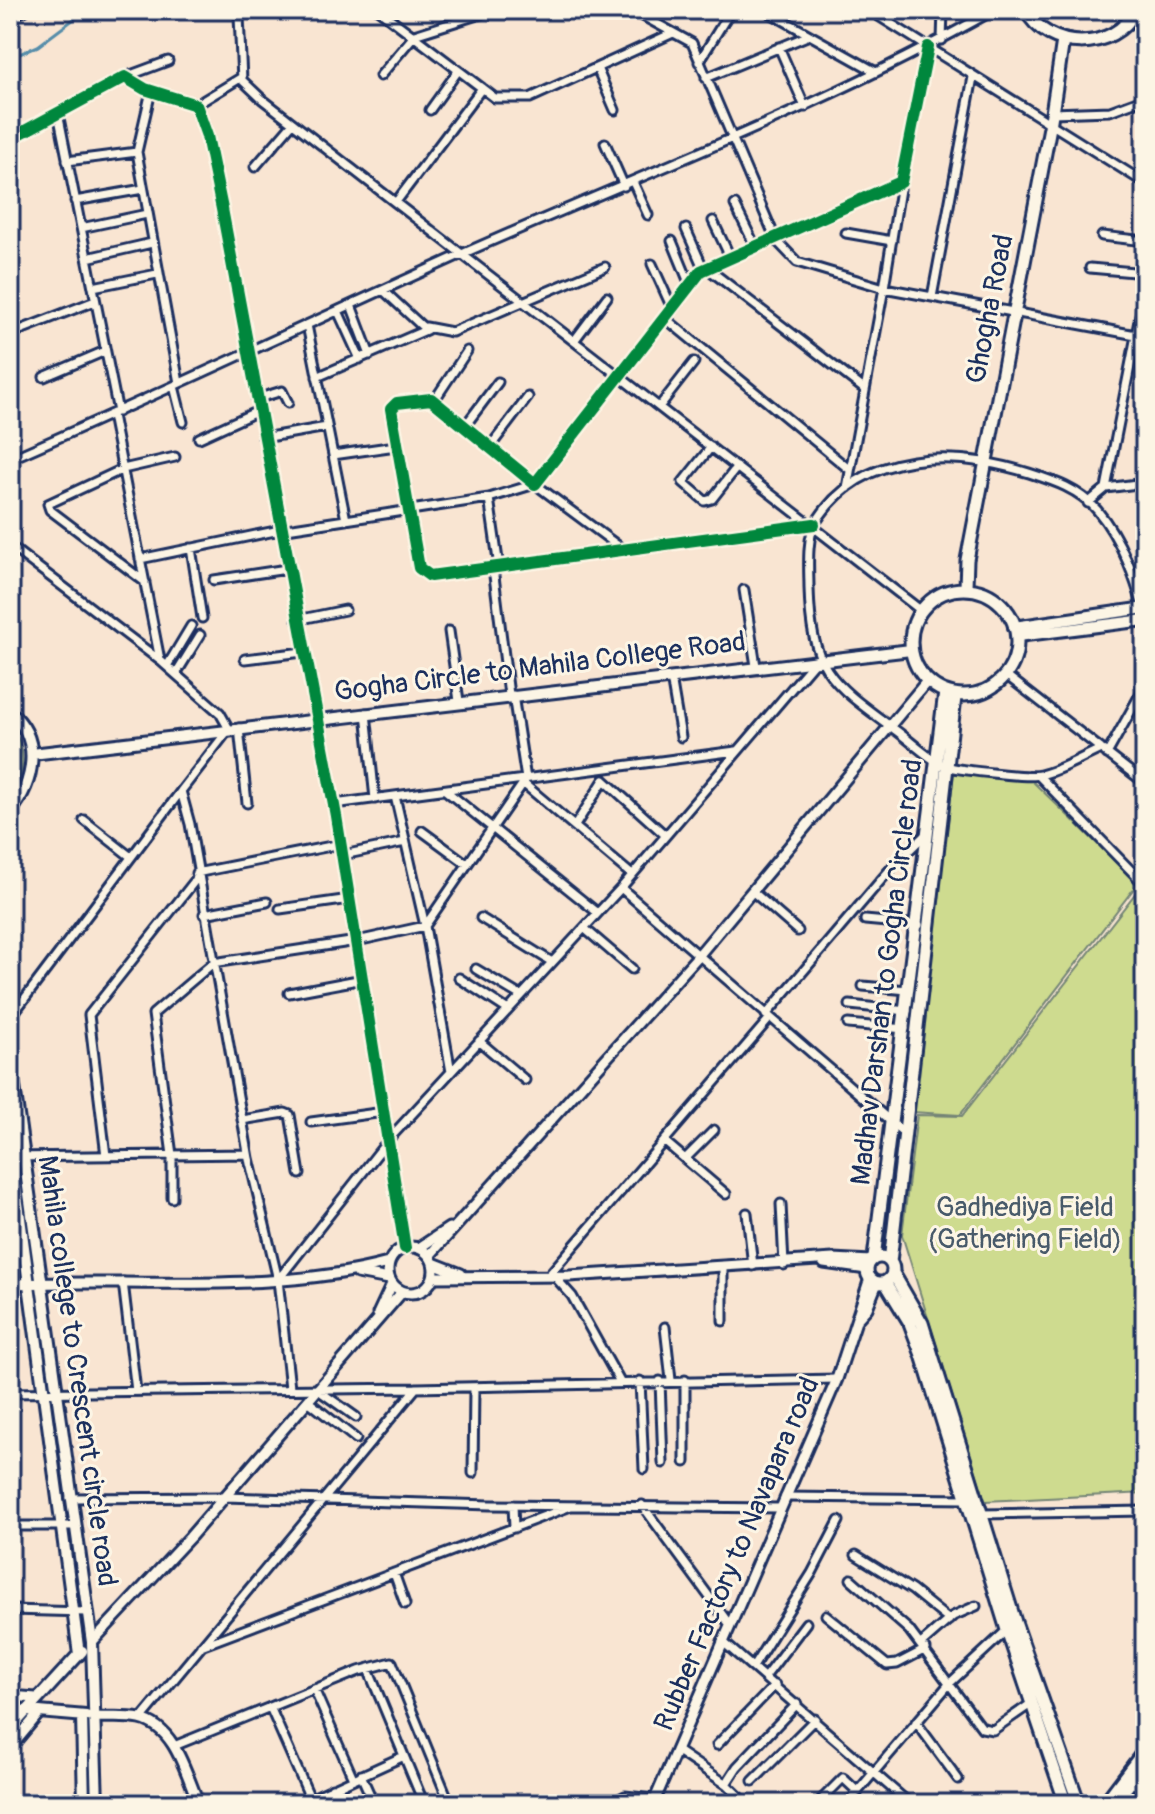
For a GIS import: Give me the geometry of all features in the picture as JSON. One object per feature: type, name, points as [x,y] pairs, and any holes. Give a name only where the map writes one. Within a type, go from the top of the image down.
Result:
[{"type":"main road","points":[[1026,10],[1043,31],[1063,40],[1082,43],[1102,39],[1119,30],[1136,10]]},
{"type":"main road","name":"Ghogha Road","points":[[966,586],[967,560],[1050,127],[1063,40]]},
{"type":"main road","points":[[966,586],[992,596],[1016,632],[1015,662],[1006,675],[982,692],[950,695],[928,680],[911,650],[912,628],[919,609],[935,596],[966,586]]},
{"type":"main road","points":[[1016,632],[1145,612]]},
{"type":"main road","name":"Gogha Circle to Mahila College Road","points":[[32,754],[817,658],[911,650]]},
{"type":"main road","name":"Madhav Darshan to Gogha Circle road","points":[[878,1271],[904,1133],[950,695]]},
{"type":"main road","points":[[10,712],[27,734],[32,754],[27,786],[10,812]]},
{"type":"main road","name":"Madhav Darshan to Gogha Circle road","points":[[878,1271],[919,925],[936,825]]},
{"type":"main road","name":"Mahila college to Crescent circle road","points":[[10,1058],[15,1157],[27,1283],[79,1654]]},
{"type":"main road","name":"Mahila college to Crescent circle road","points":[[10,1144],[42,1283],[73,1526],[92,1642],[97,1804]]},
{"type":"main road","points":[[878,1271],[914,1333],[973,1500],[1011,1626],[1079,1804]]},
{"type":"main road","points":[[973,1500],[981,1514],[1032,1703],[1066,1804]]},
{"type":"main road","points":[[27,1711],[92,1642]]},
{"type":"main road","points":[[27,1711],[96,1717]]},
{"type":"main road","points":[[82,1716],[84,1799]]},
{"type":"main road","points":[[1104,1804],[1145,1750]]},
{"type":"main road","points":[[1112,1804],[1145,1764]]},
{"type":"street","points":[[10,18],[26,10]]},
{"type":"street","points":[[247,10],[239,16],[242,77],[292,124],[814,524],[919,609]]},
{"type":"street","points":[[379,10],[495,98],[530,98],[673,33]]},
{"type":"street","points":[[380,76],[412,36],[493,10]]},
{"type":"street","points":[[632,10],[692,43],[776,240],[797,262],[884,288],[1136,335],[1145,341]]},
{"type":"street","points":[[699,62],[731,10]]},
{"type":"street","points":[[765,10],[876,72]]},
{"type":"street","points":[[869,10],[1050,127],[1145,183]]},
{"type":"street","points":[[942,40],[943,10]]},
{"type":"street","points":[[10,459],[463,254],[805,107],[942,40],[994,10]]},
{"type":"street","points":[[706,78],[807,36]]},
{"type":"street","points":[[779,47],[805,107]]},
{"type":"street","points":[[847,488],[928,47]]},
{"type":"street","points":[[10,139],[125,77],[168,61]]},
{"type":"street","points":[[597,68],[615,110]]},
{"type":"street","points":[[430,110],[458,71]]},
{"type":"street","points":[[125,77],[151,91],[196,105],[242,77]]},
{"type":"street","points":[[932,297],[973,77]]},
{"type":"street","points":[[396,202],[482,88]]},
{"type":"street","points":[[151,91],[137,152],[183,422]]},
{"type":"street","points":[[1052,113],[1110,111],[1145,98]]},
{"type":"street","points":[[196,105],[207,136],[315,718],[334,804],[405,1248]]},
{"type":"street","points":[[58,113],[105,351],[140,559],[163,663]]},
{"type":"street","points":[[255,167],[292,124]]},
{"type":"street","points":[[605,143],[624,186]]},
{"type":"street","points":[[67,161],[137,152]]},
{"type":"street","points":[[633,182],[648,215]]},
{"type":"street","points":[[140,559],[280,530],[489,498],[535,484],[705,269],[901,182]]},
{"type":"street","points":[[75,201],[143,189]]},
{"type":"street","points":[[735,205],[756,248]]},
{"type":"street","points":[[81,228],[147,214]]},
{"type":"street","points":[[713,221],[731,259]]},
{"type":"street","points":[[686,229],[705,269],[864,389]]},
{"type":"street","points":[[846,233],[892,241]]},
{"type":"street","points":[[1102,236],[1145,241]]},
{"type":"street","points":[[672,241],[690,285]]},
{"type":"street","points":[[87,258],[152,243]]},
{"type":"street","points":[[652,264],[672,308]]},
{"type":"street","points":[[384,291],[426,327],[452,332],[605,267]]},
{"type":"street","points":[[1090,268],[1145,273]]},
{"type":"street","points":[[93,287],[157,274]]},
{"type":"street","points":[[1106,488],[1145,290]]},
{"type":"street","points":[[574,341],[607,297]]},
{"type":"street","points":[[10,334],[95,301]]},
{"type":"street","points":[[351,305],[370,355]]},
{"type":"street","points":[[338,311],[360,359]]},
{"type":"street","points":[[665,318],[850,470]]},
{"type":"street","points":[[307,325],[346,520]]},
{"type":"street","points":[[317,377],[423,333],[426,327]]},
{"type":"street","points":[[44,377],[105,351]]},
{"type":"street","points":[[434,401],[467,351]]},
{"type":"street","points":[[659,407],[694,362]]},
{"type":"street","points":[[465,426],[498,382]]},
{"type":"street","points":[[256,399],[282,391],[288,403]]},
{"type":"street","points":[[490,447],[528,397]]},
{"type":"street","points":[[626,551],[535,484],[434,401],[427,398],[393,405],[390,414],[419,568],[424,574],[496,568],[626,551],[814,524]]},
{"type":"street","points":[[199,438],[258,411]]},
{"type":"street","points":[[263,438],[327,427]]},
{"type":"street","points":[[333,455],[396,446]]},
{"type":"street","points":[[711,447],[683,482],[705,501],[712,499],[737,467]]},
{"type":"street","points":[[145,582],[48,507],[50,502],[123,469],[175,457]]},
{"type":"street","points":[[1145,612],[1135,574],[1110,530],[1088,503],[1066,485],[986,461],[942,457],[888,465],[847,488],[814,524],[809,569],[810,631],[817,658],[835,680],[942,763],[1039,776],[1104,751],[1144,694],[1145,670]]},
{"type":"street","points":[[1088,503],[1106,488],[1145,483]]},
{"type":"street","points":[[489,498],[524,781],[632,875]]},
{"type":"street","points":[[10,546],[163,663],[234,728],[247,803]]},
{"type":"street","points":[[191,548],[202,618]]},
{"type":"street","points":[[214,580],[287,569]]},
{"type":"street","points":[[744,590],[756,666]]},
{"type":"street","points":[[297,620],[345,610]]},
{"type":"street","points":[[163,663],[191,626]]},
{"type":"street","points":[[449,631],[459,701]]},
{"type":"street","points":[[176,674],[200,635]]},
{"type":"street","points":[[245,659],[303,652]]},
{"type":"street","points":[[278,1280],[389,1139],[621,888],[817,658]]},
{"type":"street","points":[[1006,675],[1145,783]]},
{"type":"street","points":[[671,678],[681,737]]},
{"type":"street","points":[[92,1642],[225,1497],[402,1292],[424,1289],[433,1277],[431,1260],[462,1220],[698,956],[928,680]]},
{"type":"street","points":[[366,712],[375,799]]},
{"type":"street","points":[[10,1018],[181,791],[234,728]]},
{"type":"street","points":[[334,804],[736,751]]},
{"type":"street","points":[[1039,776],[1145,885]]},
{"type":"street","points":[[576,824],[604,780],[665,835]]},
{"type":"street","points":[[172,1198],[172,1155],[153,1014],[213,963],[357,941],[425,926],[524,781]]},
{"type":"street","points":[[445,790],[598,913]]},
{"type":"street","points":[[181,791],[190,824],[250,1164]]},
{"type":"street","points":[[395,796],[425,926],[451,1072]]},
{"type":"street","points":[[84,820],[131,857]]},
{"type":"street","points":[[551,1276],[893,866],[936,825]]},
{"type":"street","points":[[422,831],[467,864]]},
{"type":"street","points":[[343,855],[405,842]]},
{"type":"street","points":[[106,1156],[89,1015],[197,876],[341,844]]},
{"type":"street","points":[[621,888],[904,1133]]},
{"type":"street","points":[[752,891],[798,931]]},
{"type":"street","points":[[280,909],[350,899]]},
{"type":"street","points":[[204,914],[267,902]]},
{"type":"street","points":[[481,918],[552,962]]},
{"type":"street","points":[[865,920],[919,925]]},
{"type":"street","points":[[584,928],[632,969]]},
{"type":"street","points":[[476,969],[521,996]]},
{"type":"street","points":[[459,978],[508,1010]]},
{"type":"street","points":[[289,993],[363,979]]},
{"type":"street","points":[[863,986],[911,990]]},
{"type":"street","points":[[850,1005],[908,1011]]},
{"type":"street","points":[[848,1024],[906,1029]]},
{"type":"street","points":[[479,1041],[525,1080]]},
{"type":"street","points":[[311,1122],[384,1112]]},
{"type":"street","points":[[242,1120],[285,1113],[290,1115],[300,1174]]},
{"type":"street","points":[[685,1159],[714,1130]]},
{"type":"street","points":[[664,1141],[726,1194]]},
{"type":"street","points":[[15,1157],[248,1154],[278,1280],[290,1388]]},
{"type":"street","points":[[781,1204],[784,1265]]},
{"type":"street","points":[[747,1213],[753,1266]]},
{"type":"street","points":[[10,1284],[278,1280],[354,1272],[388,1263],[405,1248],[419,1248],[462,1220]]},
{"type":"street","points":[[419,1248],[431,1260],[468,1276]]},
{"type":"street","points":[[373,1325],[391,1281],[388,1263]]},
{"type":"street","points":[[433,1277],[551,1276],[821,1263],[878,1271]]},
{"type":"street","points":[[723,1268],[723,1321]]},
{"type":"street","name":"Rubber Factory to Navapara road","points":[[654,1801],[837,1379],[858,1319],[867,1308],[878,1271]]},
{"type":"street","points":[[354,1272],[391,1281],[402,1292]]},
{"type":"street","points":[[551,1276],[583,1313],[620,1382]]},
{"type":"street","points":[[123,1282],[136,1391]]},
{"type":"street","points":[[665,1327],[671,1380]]},
{"type":"street","points":[[10,1393],[837,1379]]},
{"type":"street","points":[[685,1380],[685,1462]]},
{"type":"street","points":[[640,1381],[644,1469]]},
{"type":"street","points":[[660,1381],[663,1463]]},
{"type":"street","points":[[473,1473],[474,1387]]},
{"type":"street","points":[[319,1388],[356,1417]]},
{"type":"street","points":[[141,1719],[416,1388]]},
{"type":"street","points":[[308,1401],[356,1439]]},
{"type":"street","points":[[70,1498],[225,1497],[780,1508]]},
{"type":"street","points":[[785,1497],[973,1500]]},
{"type":"street","points":[[199,1646],[578,1503]]},
{"type":"street","points":[[513,1505],[514,1528]]},
{"type":"street","points":[[642,1505],[730,1625]]},
{"type":"street","points":[[981,1514],[1145,1511]]},
{"type":"street","points":[[753,1667],[812,1573],[839,1521]]},
{"type":"street","points":[[10,1526],[73,1526]]},
{"type":"street","points":[[856,1555],[912,1590],[949,1620]]},
{"type":"street","points":[[394,1573],[405,1604]]},
{"type":"street","points":[[851,1579],[899,1619],[982,1728],[989,1731],[1032,1703]]},
{"type":"street","points":[[826,1615],[887,1665],[897,1664],[923,1647],[949,1620],[976,1606]]},
{"type":"street","points":[[10,1610],[86,1612]]},
{"type":"street","points":[[765,1677],[806,1623]]},
{"type":"street","points":[[847,1804],[950,1683],[1011,1626]]},
{"type":"street","points":[[722,1641],[910,1804]]},
{"type":"street","points":[[174,1746],[314,1689],[392,1662],[450,1804]]},
{"type":"street","points":[[368,1669],[424,1804]]},
{"type":"street","points":[[717,1745],[775,1685]]},
{"type":"street","points":[[314,1689],[374,1804]]},
{"type":"street","points":[[10,1696],[36,1698]]},
{"type":"street","points":[[726,1784],[737,1767],[797,1704]]},
{"type":"street","points":[[270,1707],[310,1798]]},
{"type":"street","points":[[10,1708],[27,1711]]},
{"type":"street","points":[[10,1730],[27,1711]]},
{"type":"street","points":[[10,1748],[40,1712]]},
{"type":"street","points":[[96,1717],[141,1719],[158,1727],[174,1746],[199,1804]]},
{"type":"street","points":[[753,1781],[815,1719]]},
{"type":"street","points":[[916,1722],[958,1779]]},
{"type":"street","points":[[676,1750],[726,1784],[747,1804]]},
{"type":"street","points":[[299,1804],[404,1756]]},
{"type":"street","points":[[817,1804],[843,1778],[858,1792]]},
{"type":"street","points":[[1131,1781],[1145,1793]]},
{"type":"street","points":[[332,1788],[339,1804]]},
{"type":"street","points":[[610,1804],[625,1796],[654,1801]]},
{"type":"street","points":[[74,1804],[84,1799]]},
{"type":"green space","points":[[10,724],[20,743],[23,761],[19,780],[10,798]]},
{"type":"green space","points":[[954,773],[1031,780],[1138,883],[960,1115],[912,1112]]},
{"type":"green space","name":"Gadhediya Field (Gathering Field)","points":[[1145,881],[1145,1493],[985,1501],[902,1235],[917,1115],[962,1116]]},
{"type":"waterway","points":[[10,58],[38,46],[86,10]]},
{"type":"cycle path","points":[[814,524],[430,576],[419,568],[391,409],[397,403],[431,399],[535,484],[701,271],[901,182],[928,47]]},
{"type":"cycle path","points":[[10,139],[125,77],[145,89],[196,105],[207,136],[222,209],[336,816],[405,1248]]}]
